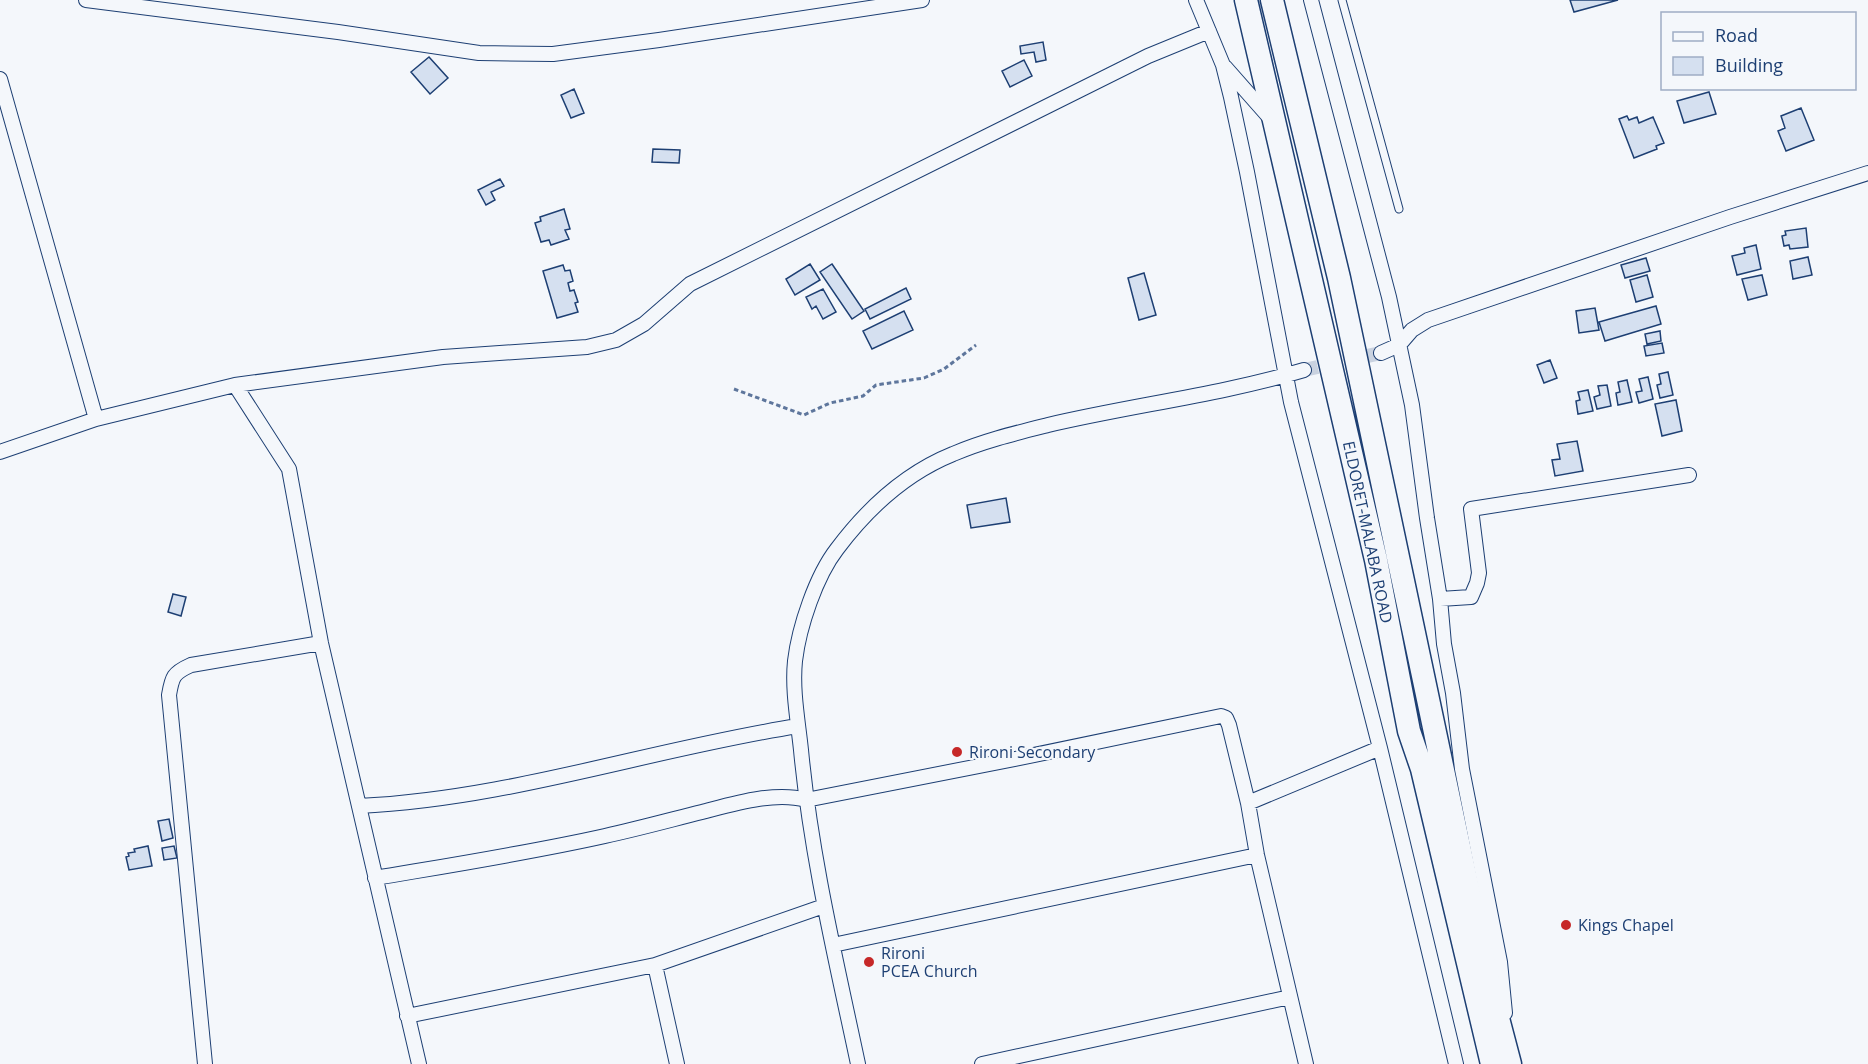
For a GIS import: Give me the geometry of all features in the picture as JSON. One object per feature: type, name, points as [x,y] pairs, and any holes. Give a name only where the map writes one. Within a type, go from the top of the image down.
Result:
[{"type":"highway","name":"ELDORET-MALABA ROAD","points":[[1246,0],[1376,560],[1409,730],[1422,769],[1492,1064]]},
{"type":"highway","name":"ELDORET-MALABA ROAD","points":[[1272,0],[1340,278],[1485,969],[1510,1064]]},
{"type":"street","points":[[86,0],[338,32],[479,53],[553,54],[922,0]]},
{"type":"street","points":[[1196,0],[1223,65],[1247,172],[1285,375],[1380,748],[1456,1064]]},
{"type":"street","points":[[1311,0],[1389,297],[1412,405],[1440,598],[1443,644],[1453,693],[1462,769],[1500,962],[1503,1007],[1518,1064]]},
{"type":"street","points":[[0,452],[96,419],[235,385],[443,357],[587,347],[616,340],[644,324],[690,284],[1148,56],[1209,31]]},
{"type":"street","points":[[1223,65],[1273,121]]},
{"type":"street","points":[[0,79],[96,419]]},
{"type":"street","points":[[1381,353],[1399,345],[1412,330],[1428,320],[1730,217],[1868,173]]},
{"type":"street","points":[[858,1064],[824,906],[806,800],[795,693],[795,661],[813,590],[835,550],[865,516],[902,482],[928,465],[954,453],[1017,433],[1082,417],[1222,390],[1304,370]]},
{"type":"street","points":[[235,385],[289,469],[321,643],[419,1064]]},
{"type":"street","points":[[1440,598],[1471,597],[1478,583],[1478,563],[1471,509],[1689,475]]},
{"type":"street","points":[[205,1064],[169,695],[171,681],[177,671],[191,665],[321,643]]},
{"type":"street","points":[[375,878],[513,855],[606,836],[739,803],[778,797],[806,800],[1003,762],[1221,716],[1226,718],[1229,725],[1306,1064]]},
{"type":"street","points":[[359,806],[400,804],[507,789],[698,745],[798,726]]},
{"type":"street","points":[[1248,803],[1380,748]]},
{"type":"street","points":[[832,945],[1257,855]]},
{"type":"street","points":[[407,1016],[654,965],[824,906]]},
{"type":"street","points":[[654,965],[677,1064]]},
{"type":"street","points":[[982,1064],[1290,997]]},
{"type":"lane","points":[[1342,0],[1399,209]]},
{"type":"path","points":[[734,389],[804,415],[830,403],[863,396],[876,385],[924,378],[944,369],[976,345]]},
{"type":"building","points":[[1570,0],[1618,0],[1574,12]]},
{"type":"building","points":[[1043,42],[1046,60],[1036,62],[1034,52],[1021,54],[1020,46]]},
{"type":"building","points":[[429,57],[448,78],[430,94],[411,72]]},
{"type":"building","points":[[1024,60],[1032,76],[1010,87],[1002,71]]},
{"type":"building","points":[[574,89],[584,113],[571,118],[561,95]]},
{"type":"building","points":[[1709,92],[1716,114],[1684,123],[1677,101]]},
{"type":"building","points":[[1801,108],[1814,140],[1786,151],[1778,131],[1785,128],[1781,116]]},
{"type":"building","points":[[1627,116],[1629,120],[1637,117],[1639,123],[1653,117],[1664,143],[1656,146],[1657,149],[1634,158],[1619,119]]},
{"type":"building","points":[[653,149],[680,150],[679,163],[652,162]]},
{"type":"building","points":[[500,179],[504,186],[491,192],[495,200],[486,205],[478,190]]},
{"type":"building","points":[[564,209],[570,229],[565,230],[569,239],[551,245],[549,240],[541,242],[535,223],[541,221],[540,217]]},
{"type":"building","points":[[1806,228],[1808,247],[1790,249],[1789,245],[1784,246],[1782,236],[1786,235],[1785,231]]},
{"type":"building","points":[[1756,245],[1761,269],[1737,275],[1732,256],[1745,253],[1744,248]]},
{"type":"building","points":[[1808,257],[1812,275],[1793,279],[1790,261]]},
{"type":"building","points":[[1646,258],[1650,271],[1625,278],[1621,265]]},
{"type":"building","points":[[810,264],[820,280],[795,295],[786,279]]},
{"type":"building","points":[[832,264],[864,311],[852,319],[820,272]]},
{"type":"building","points":[[563,265],[565,271],[570,270],[573,281],[568,283],[570,291],[574,290],[578,312],[557,318],[543,271]]},
{"type":"building","points":[[1144,273],[1156,315],[1139,320],[1128,278]]},
{"type":"building","points":[[1647,275],[1653,297],[1636,302],[1630,280]]},
{"type":"building","points":[[1762,275],[1767,295],[1748,300],[1742,279]]},
{"type":"building","points":[[906,288],[911,299],[870,319],[865,309]]},
{"type":"building","points":[[823,289],[836,312],[823,319],[816,306],[812,309],[806,297]]},
{"type":"building","points":[[1656,306],[1661,324],[1605,341],[1599,322]]},
{"type":"building","points":[[1595,308],[1599,330],[1579,333],[1576,311]]},
{"type":"building","points":[[904,311],[913,330],[872,349],[863,331]]},
{"type":"building","points":[[1660,331],[1661,341],[1647,344],[1645,334]]},
{"type":"building","points":[[1662,343],[1664,353],[1646,356],[1644,346]]},
{"type":"building","points":[[1550,360],[1557,378],[1544,383],[1537,365]]},
{"type":"building","points":[[1668,372],[1673,395],[1660,398],[1657,385],[1661,384],[1659,374]]},
{"type":"building","points":[[1648,377],[1653,399],[1639,403],[1636,392],[1642,391],[1639,379]]},
{"type":"building","points":[[1627,380],[1632,402],[1618,405],[1616,393],[1620,392],[1618,382]]},
{"type":"building","points":[[1607,385],[1611,406],[1597,409],[1594,397],[1600,395],[1598,386]]},
{"type":"building","points":[[1588,390],[1593,411],[1578,414],[1576,401],[1580,400],[1578,392]]},
{"type":"building","points":[[1676,400],[1682,431],[1662,436],[1655,404]]},
{"type":"building","points":[[1577,441],[1583,471],[1555,476],[1552,460],[1560,459],[1557,444]]},
{"type":"building","points":[[1006,498],[1010,522],[971,528],[967,505]]},
{"type":"building","points":[[173,594],[186,597],[181,616],[168,612]]},
{"type":"building","points":[[169,819],[173,838],[162,841],[158,821]]},
{"type":"building","points":[[148,846],[152,866],[129,870],[126,857],[129,856],[128,853]]},
{"type":"building","points":[[174,846],[177,858],[164,860],[162,848]]},
{"type":"tunnel","points":[[1304,370],[1381,353]]},
{"type":"place","name":"Rironi Secondary","points":[[957,752]]},
{"type":"place","name":"Kings Chapel","points":[[1566,925]]},
{"type":"place","name":"Rironi PCEA Church","points":[[869,962]]}]
